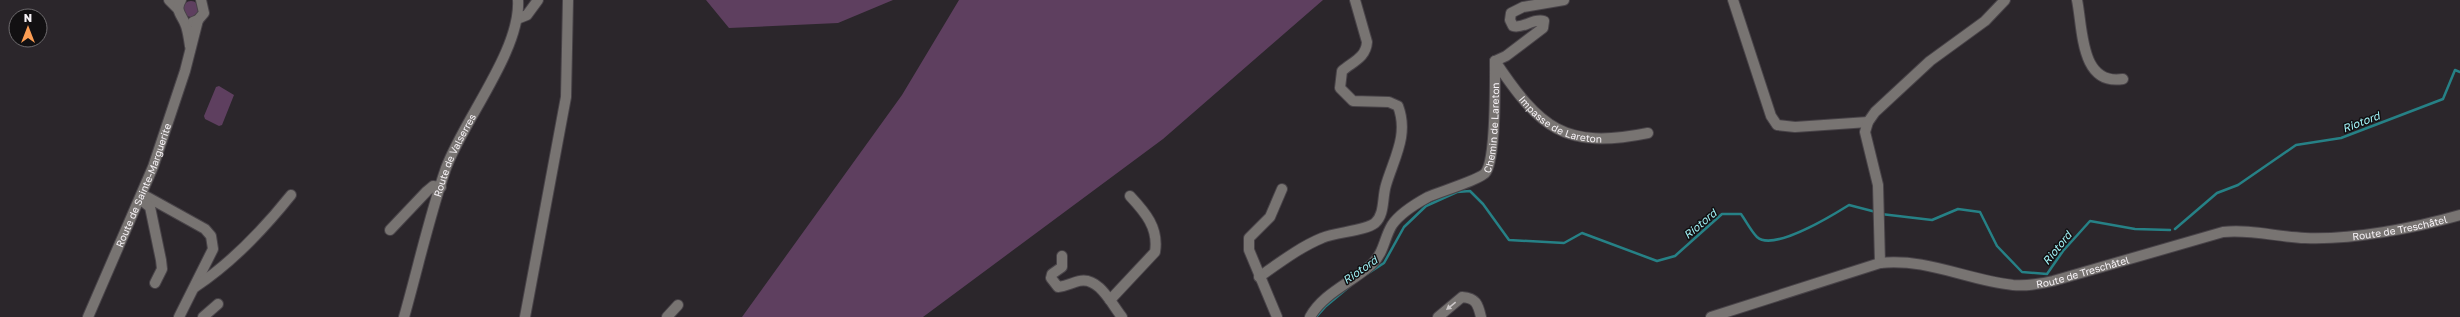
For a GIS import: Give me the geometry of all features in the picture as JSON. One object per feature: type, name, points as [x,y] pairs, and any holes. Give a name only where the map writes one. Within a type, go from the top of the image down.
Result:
[{"type":"street","points":[[168,0],[180,9],[192,22],[198,20]]},
{"type":"street","name":"Route de Valserres","points":[[404,317],[441,187],[454,149],[507,51],[517,20],[518,0]]},
{"type":"street","points":[[517,20],[527,15],[538,0]]},
{"type":"street","points":[[525,317],[566,97],[568,0]]},
{"type":"street","points":[[1259,277],[1322,238],[1373,224],[1380,218],[1386,186],[1399,153],[1403,129],[1402,116],[1398,106],[1390,102],[1353,101],[1340,88],[1342,71],[1364,55],[1367,50],[1367,42],[1355,0]]},
{"type":"street","points":[[1495,61],[1506,56],[1543,28],[1544,21],[1538,19],[1517,28],[1513,26],[1510,20],[1511,13],[1523,7],[1564,0]]},
{"type":"street","points":[[1733,0],[1771,116],[1777,125],[1795,127],[1868,122]]},
{"type":"street","points":[[1880,262],[1878,185],[1865,132],[1868,122],[1875,112],[1930,61],[1985,21],[2005,0]]},
{"type":"street","points":[[2078,0],[2084,50],[2089,63],[2097,74],[2107,80],[2123,79]]},
{"type":"street","name":"Route de Sainte-Marguerite","points":[[88,317],[141,196],[190,50],[198,20],[204,13],[203,1]]},
{"type":"street","name":"Route de Sainte-Marguerite","points":[[180,9],[186,26],[190,50]]},
{"type":"street","name":"Impasse de Lareton","points":[[1495,61],[1525,104],[1554,127],[1582,137],[1599,140],[1617,139],[1648,133]]},
{"type":"street","name":"Chemin de Lareton","points":[[1310,317],[1325,299],[1372,265],[1381,255],[1392,224],[1402,215],[1426,198],[1478,179],[1487,172],[1491,156],[1495,61]]},
{"type":"street","points":[[390,230],[426,191],[433,186],[441,187]]},
{"type":"street","points":[[1277,317],[1249,250],[1249,238],[1270,217],[1282,189]]},
{"type":"street","points":[[195,287],[215,274],[252,241],[291,195]]},
{"type":"street","points":[[141,196],[150,207],[161,260],[162,269],[155,283]]},
{"type":"street","points":[[141,196],[205,229],[211,236],[213,249],[179,317]]},
{"type":"street","points":[[1110,300],[1154,252],[1156,244],[1156,233],[1145,212],[1130,196]]},
{"type":"street","name":"Route de Treschâtel","points":[[1711,317],[1880,262],[1901,261],[1931,265],[1992,281],[2014,285],[2033,285],[2053,281],[2223,232],[2242,230],[2318,238],[2394,229],[2460,215]]},
{"type":"street","points":[[1062,256],[1062,267],[1052,274],[1051,278],[1058,287],[1068,286],[1079,281],[1089,281],[1100,289],[1122,317]]},
{"type":"street","points":[[1438,317],[1462,297],[1471,298],[1478,304],[1481,317]]},
{"type":"street","points":[[203,317],[218,304]]},
{"type":"street","points":[[666,317],[678,305]]},
{"type":"shaded area","points":[[706,0],[893,0],[838,23],[729,28]]},
{"type":"shaded area","points":[[959,0],[1323,0],[1163,139],[923,317],[742,317],[902,95]]},
{"type":"shaded area","points":[[188,1],[194,1],[199,6],[197,15],[194,17],[188,17],[183,12],[183,6]]},
{"type":"shaded area","points":[[219,86],[234,95],[222,125],[219,126],[205,119],[204,116],[216,87]]},
{"type":"waterway","name":"Riotord","points":[[2175,229],[2217,193],[2238,185],[2296,145],[2341,138],[2443,99],[2455,70],[2460,72]]},
{"type":"waterway","name":"Riotord","points":[[1367,274],[1384,263],[1404,227],[1426,206],[1457,192],[1470,191],[1483,204],[1509,240],[1564,243],[1582,233],[1657,261],[1675,256],[1722,214],[1741,214],[1757,237],[1765,240],[1776,240],[1803,230],[1849,205],[1876,212]]},
{"type":"waterway","name":"Riotord","points":[[1881,214],[1932,220],[1958,209],[1980,212],[1997,246],[2022,272],[2047,274],[2063,251],[2090,221],[2135,229],[2170,230]]},
{"type":"waterway","name":"Riotord","points":[[1316,317],[1326,306],[1350,286]]}]
